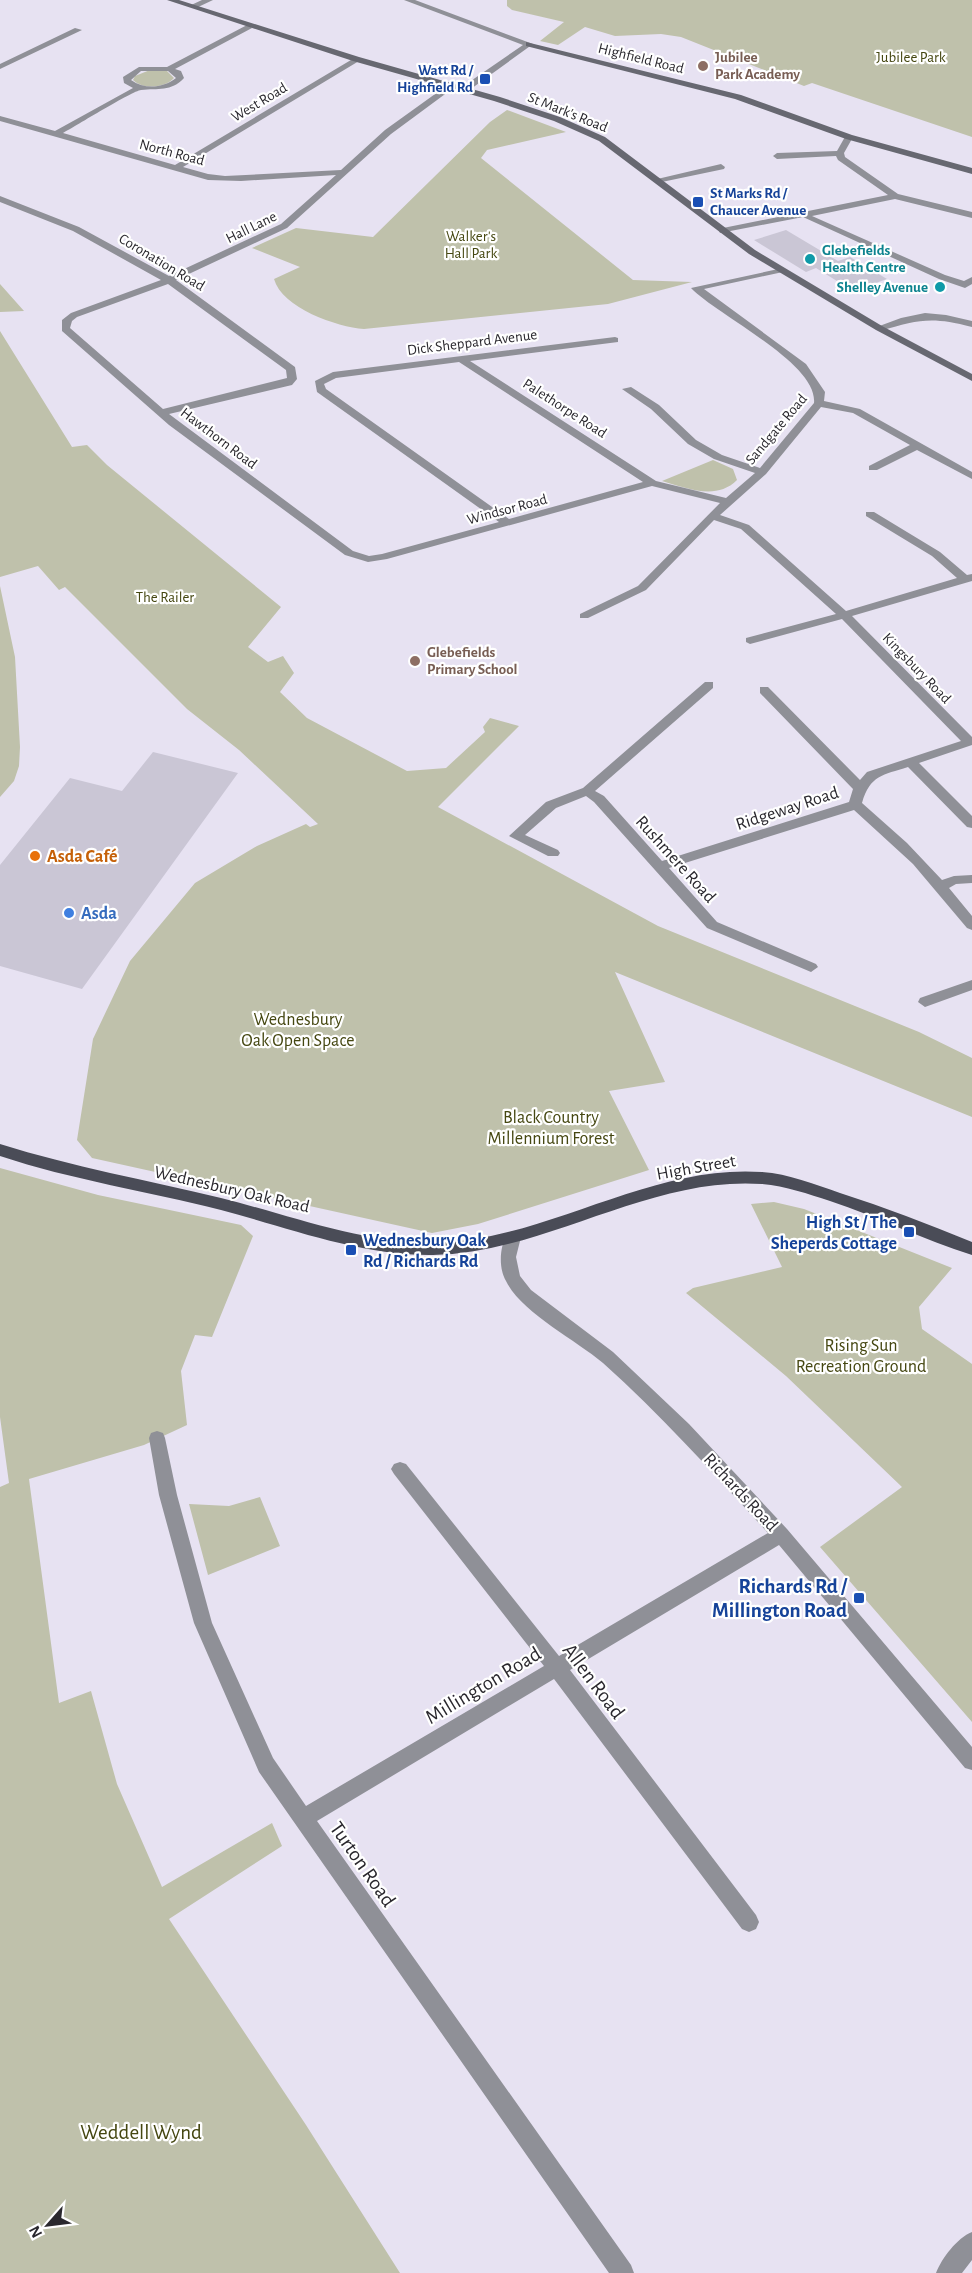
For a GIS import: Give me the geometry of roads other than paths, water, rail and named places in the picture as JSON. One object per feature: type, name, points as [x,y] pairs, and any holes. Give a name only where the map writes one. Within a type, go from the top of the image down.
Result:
[{"type":"main road","name":"Wednesbury Oak Road","points":[[0,1150],[38,1164],[107,1181],[218,1203],[400,1247],[458,1248]]},
{"type":"main road","name":"High Street","points":[[458,1248],[513,1238],[662,1191],[717,1180],[761,1178],[784,1181],[870,1208],[972,1249]]},
{"type":"street","name":"St Mark's Road","points":[[171,0],[356,59],[465,89],[557,119],[602,139],[723,231],[780,270],[879,328],[972,378]]},
{"type":"street","points":[[193,6],[209,0]]},
{"type":"street","name":"Highfield Road","points":[[408,0],[529,44],[738,97],[849,136],[972,171]]},
{"type":"street","points":[[169,69],[249,26]]},
{"type":"street","points":[[0,67],[78,30]]},
{"type":"street","points":[[465,89],[529,44]]},
{"type":"street","name":"West Road","points":[[176,168],[356,59]]},
{"type":"street","points":[[56,134],[138,88],[165,87],[180,78],[178,72],[169,69],[149,68],[131,73],[127,81],[138,88]]},
{"type":"street","name":"Hall Lane","points":[[64,325],[74,315],[169,280],[284,226],[341,172],[388,132],[452,86]]},
{"type":"street","name":"North Road","points":[[0,118],[176,168],[227,179],[304,171],[341,172]]},
{"type":"street","points":[[840,153],[849,136]]},
{"type":"street","points":[[777,156],[840,153]]},
{"type":"street","points":[[840,153],[842,158],[895,196],[972,215]]},
{"type":"street","points":[[657,180],[721,167]]},
{"type":"street","points":[[723,231],[806,216],[895,196]]},
{"type":"street","name":"Coronation Road","points":[[0,199],[76,228],[169,280],[289,366],[292,374],[292,379],[288,382],[161,413]]},
{"type":"street","points":[[806,216],[926,270],[969,283]]},
{"type":"street","name":"Sandgate Road","points":[[584,616],[642,588],[712,516],[762,472],[819,403],[820,392],[803,366],[696,288],[780,270]]},
{"type":"street","points":[[879,328],[926,314],[946,316],[972,324]]},
{"type":"street","name":"Hawthorn Road","points":[[64,325],[69,334],[161,413],[349,553],[368,559]]},
{"type":"street","name":"Dick Sheppard Avenue","points":[[509,524],[321,390],[319,383],[333,375],[615,340]]},
{"type":"street","name":"Palethorpe Road","points":[[461,359],[652,483]]},
{"type":"street","points":[[627,389],[655,407],[692,442],[718,457],[762,472]]},
{"type":"street","points":[[819,403],[856,411],[972,476]]},
{"type":"street","points":[[873,468],[918,445]]},
{"type":"street","points":[[652,483],[728,502]]},
{"type":"street","name":"Windsor Road","points":[[368,559],[509,524],[652,483]]},
{"type":"street","points":[[870,514],[936,554],[968,578]]},
{"type":"street","points":[[712,516],[745,527],[844,615]]},
{"type":"street","name":"Kingsbury Road","points":[[750,640],[968,578]]},
{"type":"street","name":"Kingsbury Road","points":[[844,615],[970,742]]},
{"type":"street","points":[[553,853],[516,836],[551,805],[587,791],[709,686]]},
{"type":"street","points":[[764,690],[860,788]]},
{"type":"street","name":"Ridgeway Road","points":[[658,867],[826,817],[855,804],[860,788],[872,775],[970,742]]},
{"type":"street","points":[[910,761],[969,817]]},
{"type":"street","name":"Rushmere Road","points":[[587,791],[599,799],[712,925],[811,967]]},
{"type":"street","points":[[855,804],[916,858],[942,886],[972,925]]},
{"type":"street","points":[[942,886],[954,880],[972,879]]},
{"type":"street","points":[[925,1002],[972,985]]},
{"type":"street","name":"Richards Road","points":[[513,1238],[508,1257],[512,1278],[525,1295],[608,1357],[683,1429],[781,1535],[972,1761]]},
{"type":"street","name":"Turton Road","points":[[157,1438],[168,1495],[203,1623],[266,1765],[622,2273]]},
{"type":"street","name":"Allen Road","points":[[400,1469],[556,1668],[749,1922]]},
{"type":"street","name":"Millington Road","points":[[302,1819],[781,1535]]},
{"type":"street","points":[[947,2273],[972,2243]]},
{"type":"place","name":"Jubilee Park Academy","points":[[703,66]]},
{"type":"place","name":"Watt Rd / Highfield Rd","points":[[485,79]]},
{"type":"place","name":"St Marks Rd / Chaucer Avenue","points":[[698,202]]},
{"type":"place","name":"Glebefields Health Centre","points":[[810,259]]},
{"type":"place","name":"Shelley Avenue","points":[[940,287]]},
{"type":"place","name":"Glebefields Primary School","points":[[415,661]]},
{"type":"place","name":"Asda Café","points":[[35,856]]},
{"type":"place","name":"Asda","points":[[69,913]]},
{"type":"place","name":"High St / The Sheperds Cottage","points":[[909,1232]]},
{"type":"place","name":"Wednesbury Oak Rd / Richards Rd","points":[[351,1250]]},
{"type":"place","name":"Richards Rd / Millington Road","points":[[859,1598]]},
{"type":"park label","name":"Jubilee Park","points":[[911,57]]},
{"type":"park label","name":"Walker's Hall Park","points":[[471,244]]},
{"type":"park label","name":"The Railer","points":[[165,597]]},
{"type":"park label","name":"Wednesbury Oak Open Space","points":[[298,1029]]},
{"type":"park label","name":"Black Country Millennium Forest","points":[[551,1127]]},
{"type":"park label","name":"Rising Sun Recreation Ground","points":[[861,1355]]},
{"type":"park label","name":"Weddell Wynd","points":[[141,2132]]}]
